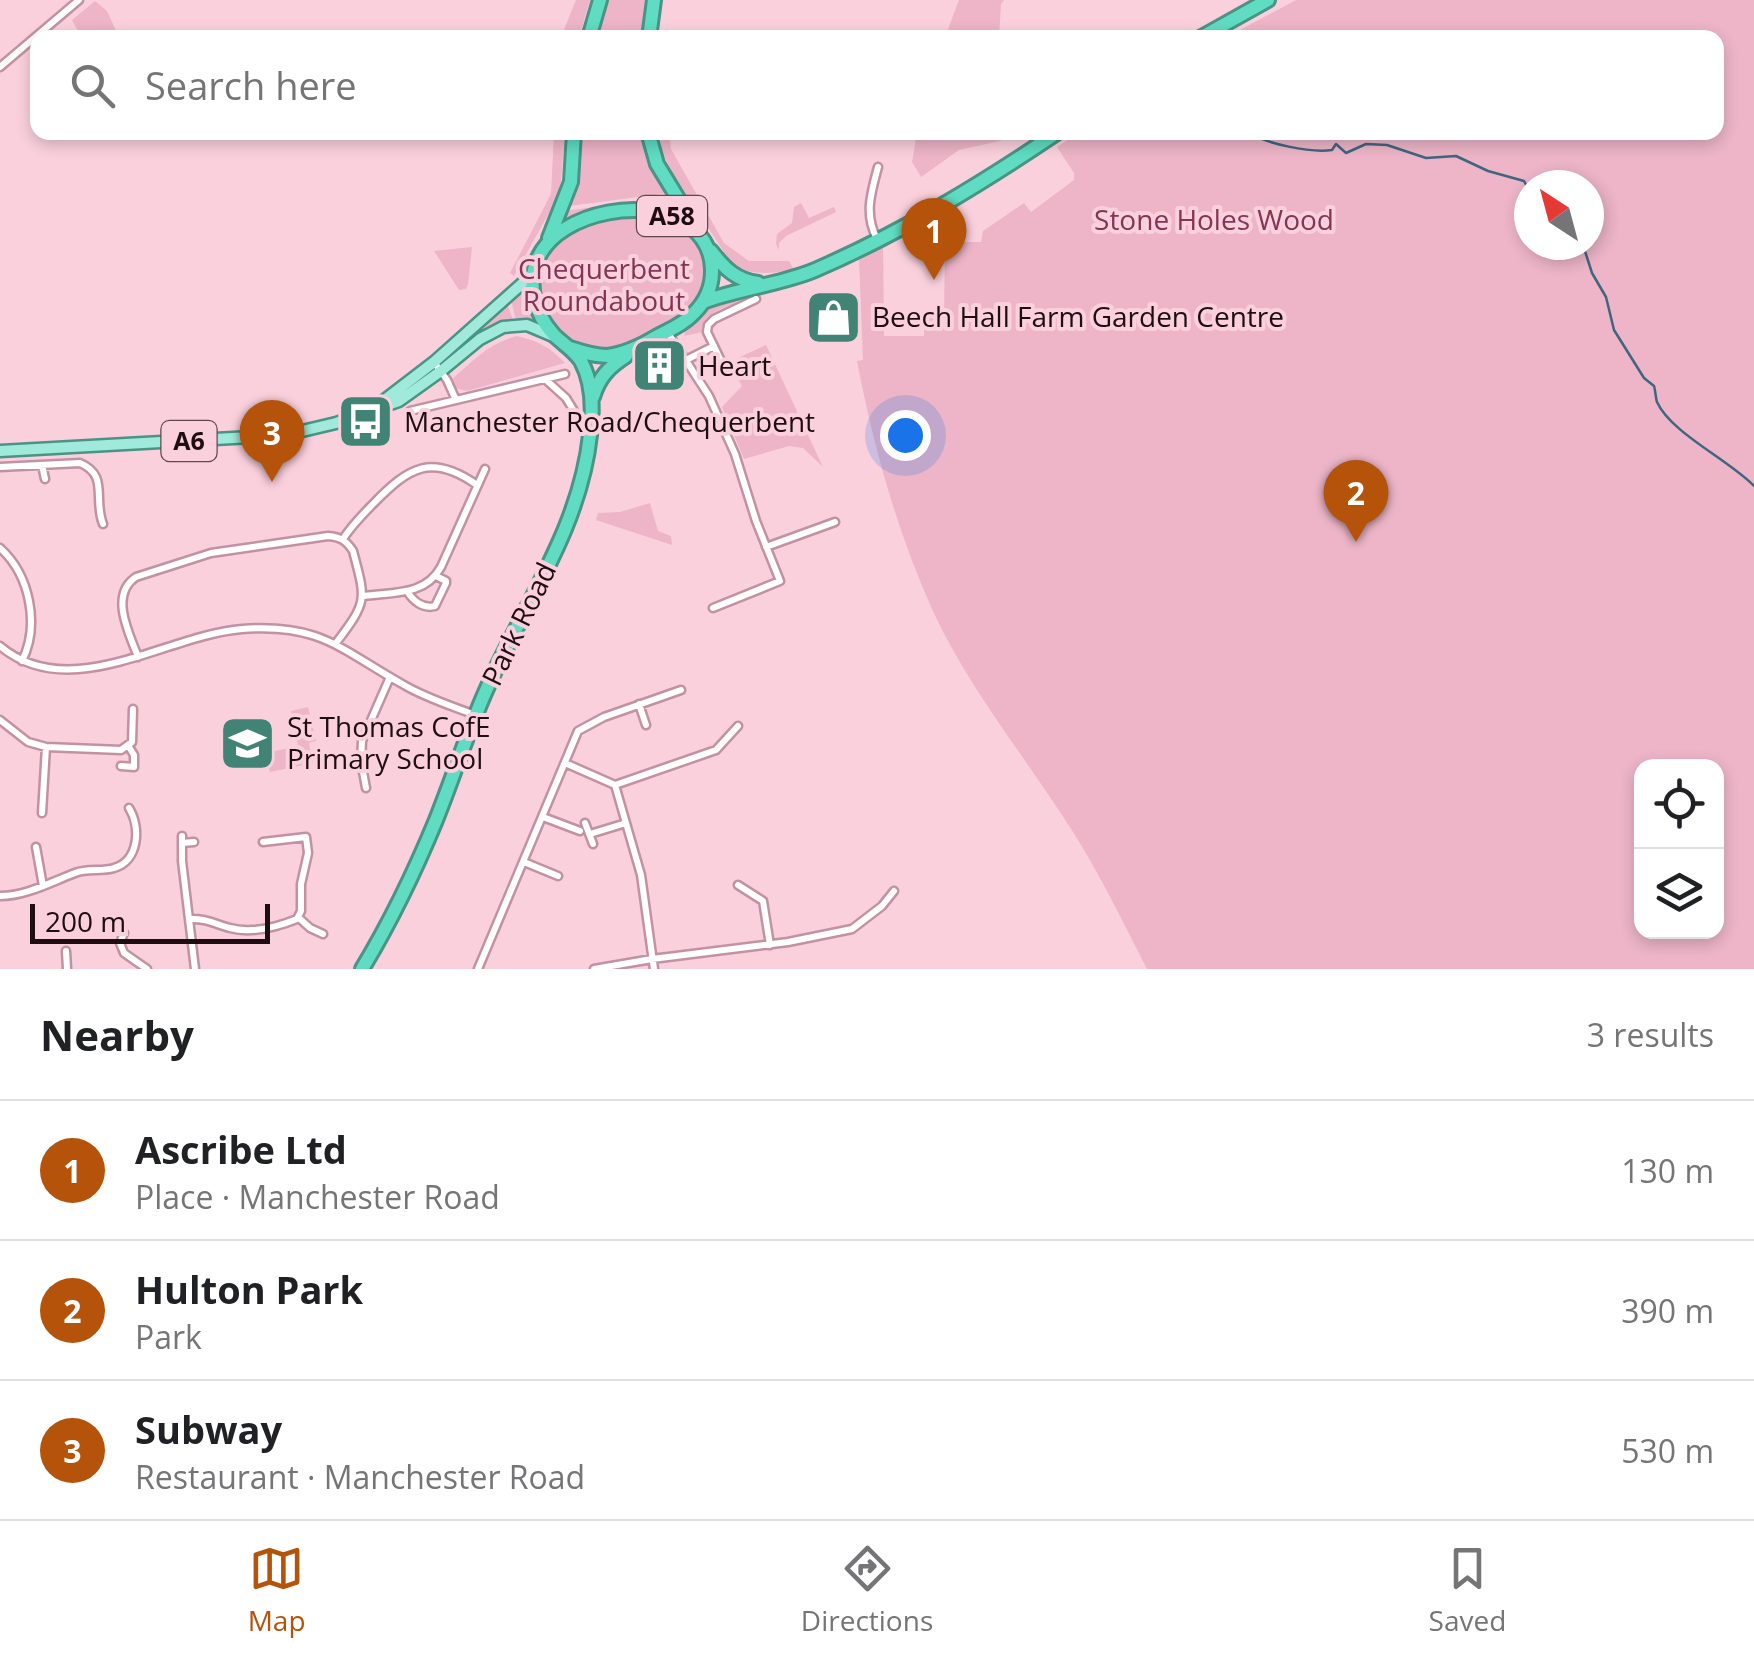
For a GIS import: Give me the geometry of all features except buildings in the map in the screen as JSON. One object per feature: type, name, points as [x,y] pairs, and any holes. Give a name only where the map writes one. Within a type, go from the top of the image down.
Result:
[{"type":"highway","points":[[591,30],[600,0]]},
{"type":"highway","points":[[650,30],[654,0]]},
{"type":"highway","points":[[1214,30],[1268,0]]},
{"type":"highway","points":[[573,140],[568,192],[534,273],[532,288],[539,314],[564,343],[589,354],[611,356],[640,346]]},
{"type":"highway","name":"A58","points":[[650,140],[657,164],[709,249],[712,276],[704,302]]},
{"type":"highway","points":[[592,400],[608,368],[683,322],[704,302],[814,270],[977,187],[1046,140]]},
{"type":"highway","name":"A58","points":[[546,245],[581,219],[638,210],[667,213],[701,236]]},
{"type":"highway","points":[[709,249],[738,278],[772,283]]},
{"type":"highway","name":"Park Road","points":[[362,969],[422,854],[475,715],[573,513],[584,476],[592,400],[585,372],[564,343]]},
{"type":"main road","name":"A6","points":[[438,367],[534,273]]},
{"type":"main road","name":"A6","points":[[0,451],[298,432],[375,408],[502,327],[526,325],[564,343]]},
{"type":"street","points":[[44,30],[79,0]]},
{"type":"street","points":[[0,67],[30,42]]},
{"type":"street","points":[[877,239],[868,216],[878,167]]},
{"type":"street","points":[[722,363],[707,329],[710,322],[756,299]]},
{"type":"street","points":[[667,332],[709,396],[780,582],[713,608]]},
{"type":"street","points":[[686,360],[714,346]]},
{"type":"street","points":[[438,367],[456,400]]},
{"type":"street","points":[[410,411],[566,374]]},
{"type":"street","points":[[545,379],[566,398],[590,438]]},
{"type":"street","points":[[0,467],[80,462],[92,468],[98,476],[95,514],[103,524]]},
{"type":"street","points":[[42,465],[45,478]]},
{"type":"street","points":[[343,539],[393,483],[417,469],[433,466],[452,470],[476,486]]},
{"type":"street","points":[[364,596],[408,592],[436,576],[485,469]]},
{"type":"street","points":[[766,547],[835,522]]},
{"type":"street","points":[[138,657],[122,609],[125,589],[136,577],[212,553],[328,536],[343,539],[353,551],[364,596],[336,643]]},
{"type":"street","points":[[0,548],[21,575],[29,601],[30,642],[22,660]]},
{"type":"street","points":[[408,592],[415,602],[434,606],[446,584],[436,576]]},
{"type":"street","points":[[0,646],[35,666],[60,670],[138,657],[203,636],[242,629],[297,630],[336,643],[420,693],[475,715]]},
{"type":"street","points":[[366,788],[360,761],[362,741],[390,677]]},
{"type":"street","points":[[478,969],[578,731],[681,690]]},
{"type":"street","points":[[639,704],[646,725]]},
{"type":"street","points":[[0,720],[28,742],[46,747],[121,750],[133,738],[133,709]]},
{"type":"street","points":[[565,763],[615,786],[716,750],[738,726]]},
{"type":"street","points":[[42,813],[46,747]]},
{"type":"street","points":[[121,766],[134,766],[134,755],[128,747]]},
{"type":"street","points":[[615,786],[641,874],[654,969]]},
{"type":"street","points":[[0,896],[13,896],[84,870],[111,869],[122,864],[132,853],[137,830],[130,808]]},
{"type":"street","points":[[542,817],[582,827],[593,844]]},
{"type":"street","points":[[590,834],[626,822]]},
{"type":"street","points":[[189,919],[206,919],[237,930],[257,930],[298,918],[308,853],[306,837],[264,842]]},
{"type":"street","points":[[194,842],[182,840],[195,969]]},
{"type":"street","points":[[43,886],[37,851],[47,853]]},
{"type":"street","points":[[524,862],[553,877]]},
{"type":"street","points":[[738,885],[763,902],[770,945]]},
{"type":"street","points":[[594,969],[770,945],[852,929],[882,906],[894,891]]},
{"type":"street","points":[[298,918],[324,934]]},
{"type":"street","points":[[124,932],[122,950],[146,969]]},
{"type":"street","points":[[66,951],[67,969]]},
{"type":"green space","points":[[576,0],[590,0],[581,30],[564,30]]},
{"type":"green space","points":[[606,0],[650,0],[646,30],[597,30]]},
{"type":"green space","points":[[959,0],[1004,0],[999,30],[948,30]]},
{"type":"green space","name":"Stone Holes Wood","points":[[1296,0],[1754,0],[1754,969],[1147,969],[1074,834],[960,663],[932,609],[887,487],[857,361],[863,360],[859,258],[883,247],[884,336],[924,336],[924,317],[944,316],[945,248],[956,248],[957,242],[981,242],[983,231],[1024,203],[1031,212],[1074,180],[1074,173],[1057,147],[1068,140],[1724,140],[1724,30],[1240,30]]},
{"type":"green space","points":[[95,1],[107,11],[116,30],[77,30],[72,20]]},
{"type":"green space","points":[[554,140],[564,140],[556,200],[514,276],[510,273],[551,194]]},
{"type":"green space","points":[[579,140],[645,140],[649,160],[669,193],[569,206],[576,183]]},
{"type":"green space","points":[[660,140],[670,140],[671,149],[724,243],[749,261],[789,261],[794,270],[771,273],[733,266],[661,150]]},
{"type":"green space","points":[[916,140],[1002,140],[959,150],[921,177],[912,162]]},
{"type":"green space","points":[[670,196],[680,212],[648,203],[582,212],[561,221],[565,211]]},
{"type":"green space","points":[[801,203],[809,218],[834,207],[836,212],[786,236],[779,243],[779,250],[777,234],[792,223],[794,207]]},
{"type":"green space","name":"Chequerbent Roundabout","points":[[639,217],[672,224],[697,243],[707,270],[704,286],[686,312],[632,342],[607,349],[578,344],[561,334],[549,319],[540,282],[544,263],[554,246],[579,227]]},
{"type":"green space","points":[[472,247],[468,284],[466,289],[459,290],[434,251]]},
{"type":"green space","points":[[526,285],[535,319],[516,320],[511,300]]},
{"type":"green space","points":[[734,297],[736,302],[708,316],[702,332],[684,336],[697,317]]},
{"type":"green space","points":[[507,303],[513,320],[485,331],[445,361],[446,357]]},
{"type":"green space","points":[[517,336],[543,345],[565,363],[467,391],[455,388],[451,380],[474,360],[498,343]]},
{"type":"green space","points":[[766,345],[823,467],[803,448],[789,446],[744,459],[722,407],[742,386],[729,362]]},
{"type":"green space","points":[[650,503],[658,531],[671,536],[672,545],[596,520],[598,513],[620,512]]},
{"type":"green space","points":[[308,707],[316,741],[309,743],[313,763],[270,772],[266,753],[298,746],[291,711]]},
{"type":"waterway","points":[[1266,140],[1312,150],[1332,150],[1336,144],[1346,153],[1366,144],[1387,145],[1426,158],[1456,156],[1514,178]]},
{"type":"waterway","points":[[1588,260],[1606,297],[1614,330],[1644,378],[1654,386],[1664,413],[1754,486]]},
{"type":"place","name":"Ascribe Ltd","points":[[934,280]]},
{"type":"place","name":"Beech Hall Farm Garden Centre","points":[[833,317]]},
{"type":"place","name":"Heart","points":[[659,366]]},
{"type":"place","name":"Manchester Road/Chequerbent","points":[[365,422]]},
{"type":"place","name":"Subway","points":[[272,482]]},
{"type":"place","name":"Hulton Park","points":[[1356,542]]},
{"type":"place","name":"St Thomas CofE Primary School","points":[[248,743]]}]
